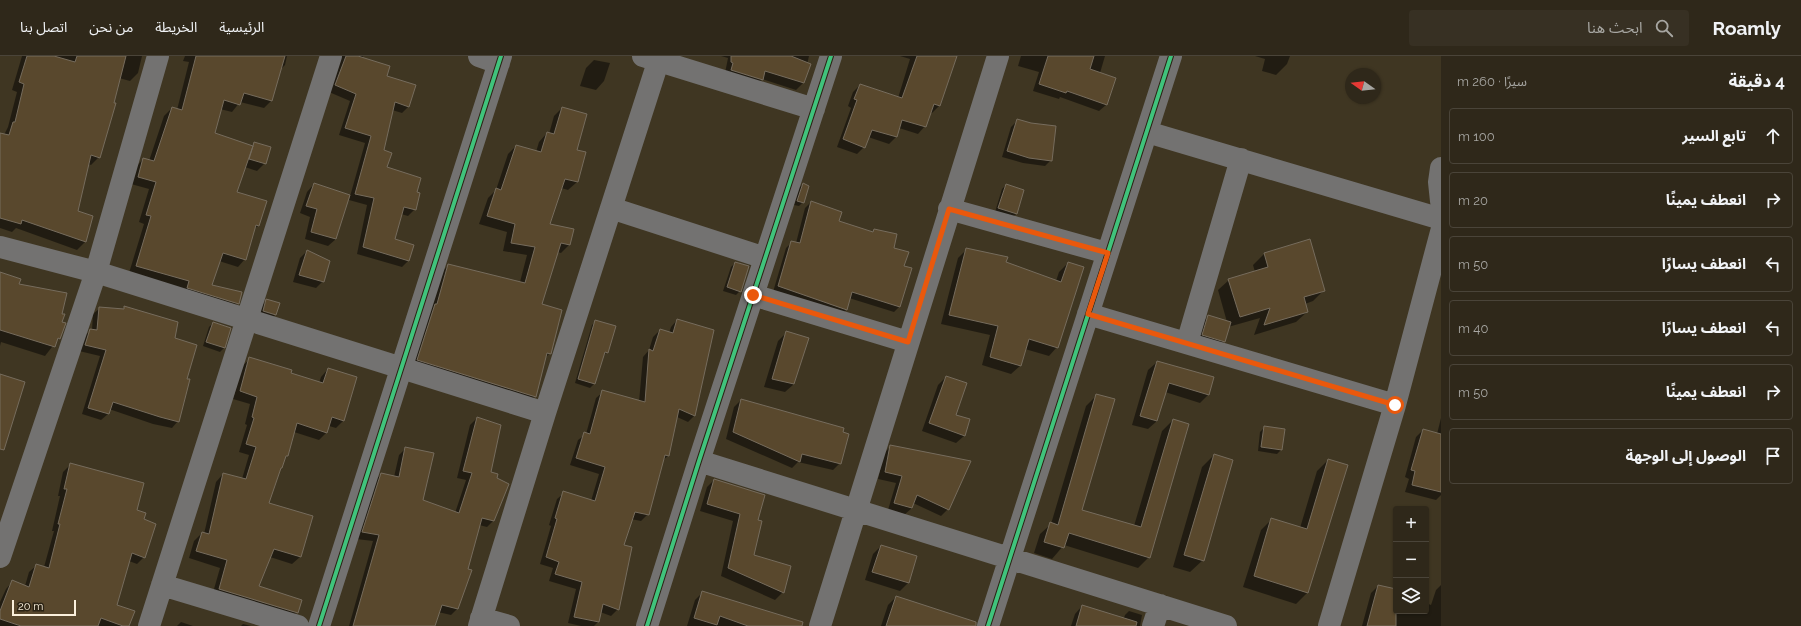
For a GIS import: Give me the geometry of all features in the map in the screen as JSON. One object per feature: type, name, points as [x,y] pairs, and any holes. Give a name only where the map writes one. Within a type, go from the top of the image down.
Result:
[{"type":"street","points":[[2,543],[96,272],[158,56]]},
{"type":"street","points":[[149,626],[331,56]]},
{"type":"street","points":[[319,626],[500,59],[479,56]]},
{"type":"street","points":[[647,626],[698,461],[814,109],[830,56]]},
{"type":"street","points":[[820,626],[998,56]]},
{"type":"street","points":[[988,626],[1171,56]]},
{"type":"street","points":[[509,626],[480,622],[611,208],[654,58],[814,109]]},
{"type":"street","points":[[1146,132],[1441,219]]},
{"type":"street","points":[[1187,343],[1241,159]]},
{"type":"street","points":[[1441,168],[1439,182],[1441,201]]},
{"type":"street","points":[[611,208],[765,258]]},
{"type":"street","points":[[949,209],[1108,253]]},
{"type":"street","points":[[1329,626],[1395,405],[1441,232]]},
{"type":"street","points":[[0,247],[96,272],[545,414]]},
{"type":"street","points":[[753,295],[908,342]]},
{"type":"street","points":[[1088,314],[1395,405]]},
{"type":"street","points":[[698,461],[1226,626]]},
{"type":"street","points":[[162,585],[298,626]]},
{"type":"street","points":[[1153,626],[1160,605]]},
{"type":"building","points":[[27,56],[54,56],[75,62],[77,56],[126,56],[114,103],[116,103],[100,158],[91,155],[78,211],[93,216],[86,242],[22,220],[21,224],[0,218],[0,133],[9,135],[13,122],[15,122],[24,84],[19,82]]},
{"type":"building","points":[[196,56],[285,56],[272,101],[244,93],[240,105],[224,100],[215,133],[253,146],[237,192],[267,201],[259,226],[256,225],[246,260],[223,253],[212,285],[242,292],[239,304],[187,288],[189,281],[136,266],[151,216],[146,215],[156,182],[138,177],[143,158],[154,161],[172,107],[182,110]]},
{"type":"building","points":[[346,56],[358,56],[390,66],[387,76],[416,85],[409,107],[395,102],[384,150],[392,153],[387,167],[421,178],[417,192],[420,193],[416,210],[404,207],[395,239],[414,245],[409,261],[363,247],[374,198],[355,194],[371,136],[345,128],[356,94],[335,85]]},
{"type":"building","points":[[731,56],[791,56],[811,64],[804,83],[765,71],[763,80],[731,70],[733,63],[731,62]]},
{"type":"building","points":[[917,56],[957,56],[940,106],[934,104],[926,127],[902,120],[897,137],[872,130],[865,148],[843,139],[857,100],[854,99],[860,84],[902,98]]},
{"type":"building","points":[[1048,56],[1094,56],[1090,69],[1116,78],[1107,105],[1067,91],[1066,93],[1039,84]]},
{"type":"building","points":[[562,107],[587,114],[577,150],[586,152],[578,182],[565,179],[550,224],[574,229],[570,245],[561,243],[542,304],[562,310],[551,354],[547,353],[536,397],[417,360],[435,304],[437,304],[448,264],[525,283],[535,247],[511,243],[515,224],[487,216],[496,188],[501,190],[516,145],[541,152],[547,132],[554,134]]},
{"type":"building","points":[[1017,119],[1031,123],[1056,126],[1052,161],[1029,158],[1007,151]]},
{"type":"building","points":[[254,142],[271,147],[266,164],[249,159]]},
{"type":"building","points":[[314,183],[350,195],[336,239],[311,232],[317,209],[306,206]]},
{"type":"building","points":[[803,183],[809,186],[804,203],[797,201]]},
{"type":"building","points":[[1006,184],[1024,190],[1017,214],[998,208]]},
{"type":"building","points":[[811,201],[842,212],[839,221],[873,232],[874,229],[897,234],[894,248],[909,252],[904,266],[912,268],[900,307],[852,292],[847,310],[778,286],[791,241],[800,243]]},
{"type":"building","points":[[1310,239],[1325,291],[1304,297],[1308,312],[1264,325],[1270,308],[1240,317],[1228,279],[1268,267],[1264,253]]},
{"type":"building","points":[[966,248],[1008,257],[1006,262],[1061,282],[1068,262],[1084,267],[1058,348],[1029,339],[1021,366],[990,357],[998,326],[949,315]]},
{"type":"building","points":[[307,250],[330,261],[324,282],[299,275]]},
{"type":"building","points":[[735,262],[749,266],[741,292],[727,287]]},
{"type":"building","points":[[0,272],[21,279],[19,284],[67,293],[62,314],[65,314],[62,322],[66,323],[60,339],[58,338],[55,347],[0,330]]},
{"type":"building","points":[[266,299],[280,303],[276,315],[263,311]]},
{"type":"building","points":[[124,306],[178,322],[175,338],[197,345],[187,379],[190,379],[179,422],[113,402],[109,414],[88,408],[106,350],[85,345],[90,329],[97,330],[99,307],[124,309]]},
{"type":"building","points":[[1208,315],[1231,322],[1225,342],[1202,335]]},
{"type":"building","points":[[677,319],[714,330],[695,416],[679,409],[669,456],[665,455],[649,515],[635,512],[624,545],[632,547],[619,610],[603,604],[599,622],[574,617],[582,582],[555,574],[559,562],[546,557],[563,491],[595,501],[605,467],[576,458],[584,432],[590,434],[602,390],[645,402],[649,349],[653,351],[660,329],[673,333]]},
{"type":"building","points":[[595,320],[616,326],[608,353],[605,352],[595,384],[578,379]]},
{"type":"building","points":[[213,322],[231,328],[225,348],[206,342]]},
{"type":"building","points":[[786,331],[809,338],[794,384],[772,379]]},
{"type":"building","points":[[249,357],[292,370],[291,373],[323,383],[328,368],[357,377],[344,421],[332,417],[327,433],[297,423],[288,456],[286,456],[281,468],[269,503],[313,516],[301,557],[274,549],[259,586],[302,600],[298,613],[219,589],[227,560],[196,551],[202,532],[209,534],[223,473],[246,479],[256,447],[246,444],[254,418],[252,417],[257,397],[240,391]]},
{"type":"building","points":[[1157,361],[1214,377],[1209,395],[1169,383],[1157,421],[1140,416]]},
{"type":"building","points":[[0,374],[25,382],[4,450],[0,449]]},
{"type":"building","points":[[946,376],[967,383],[956,415],[970,419],[965,436],[929,423]]},
{"type":"building","points":[[1096,394],[1115,399],[1082,510],[1141,527],[1173,419],[1189,424],[1150,558],[1069,533],[1064,548],[1044,542],[1050,522],[1058,525]]},
{"type":"building","points":[[741,399],[844,428],[843,432],[849,434],[841,464],[802,454],[800,462],[733,432]]},
{"type":"building","points":[[477,417],[501,425],[491,472],[498,474],[497,478],[509,484],[494,521],[482,518],[468,569],[472,570],[458,609],[442,605],[435,626],[353,626],[379,535],[362,532],[381,473],[399,477],[405,447],[434,453],[423,500],[459,513],[472,473],[463,471]]},
{"type":"building","points":[[1264,426],[1285,429],[1282,450],[1261,447]]},
{"type":"building","points":[[1423,429],[1441,434],[1441,492],[1412,485],[1415,471],[1411,470]]},
{"type":"building","points":[[890,445],[971,461],[949,510],[917,495],[912,508],[894,503],[902,476],[885,472]]},
{"type":"building","points":[[1214,454],[1233,460],[1204,561],[1184,555]]},
{"type":"building","points":[[1328,459],[1348,465],[1308,593],[1254,576],[1271,518],[1307,529]]},
{"type":"building","points":[[70,463],[144,483],[137,510],[146,513],[144,519],[156,524],[145,558],[132,553],[117,605],[135,611],[129,626],[123,626],[101,618],[98,626],[21,626],[0,619],[0,611],[12,580],[29,587],[36,564],[49,568],[67,489],[64,489]]},
{"type":"building","points":[[714,479],[765,495],[758,520],[762,521],[754,555],[791,566],[784,593],[728,568],[740,514],[707,504]]},
{"type":"building","points":[[881,545],[917,556],[909,583],[872,572]]},
{"type":"building","points":[[1378,585],[1393,588],[1393,614],[1396,614],[1396,626],[1367,626]]},
{"type":"building","points":[[702,591],[803,622],[802,626],[748,626],[720,616],[717,625],[694,618]]},
{"type":"building","points":[[896,596],[976,622],[976,626],[886,626]]},
{"type":"building","points":[[1082,605],[1137,622],[1136,626],[1076,626]]},
{"type":"cycle path","points":[[319,626],[501,56]]},
{"type":"cycle path","points":[[647,626],[699,461],[831,56]]},
{"type":"cycle path","points":[[988,626],[1171,56]]},
{"type":"route","points":[[753,295],[908,342],[949,209],[1108,253],[1088,314],[1395,405]]}]
